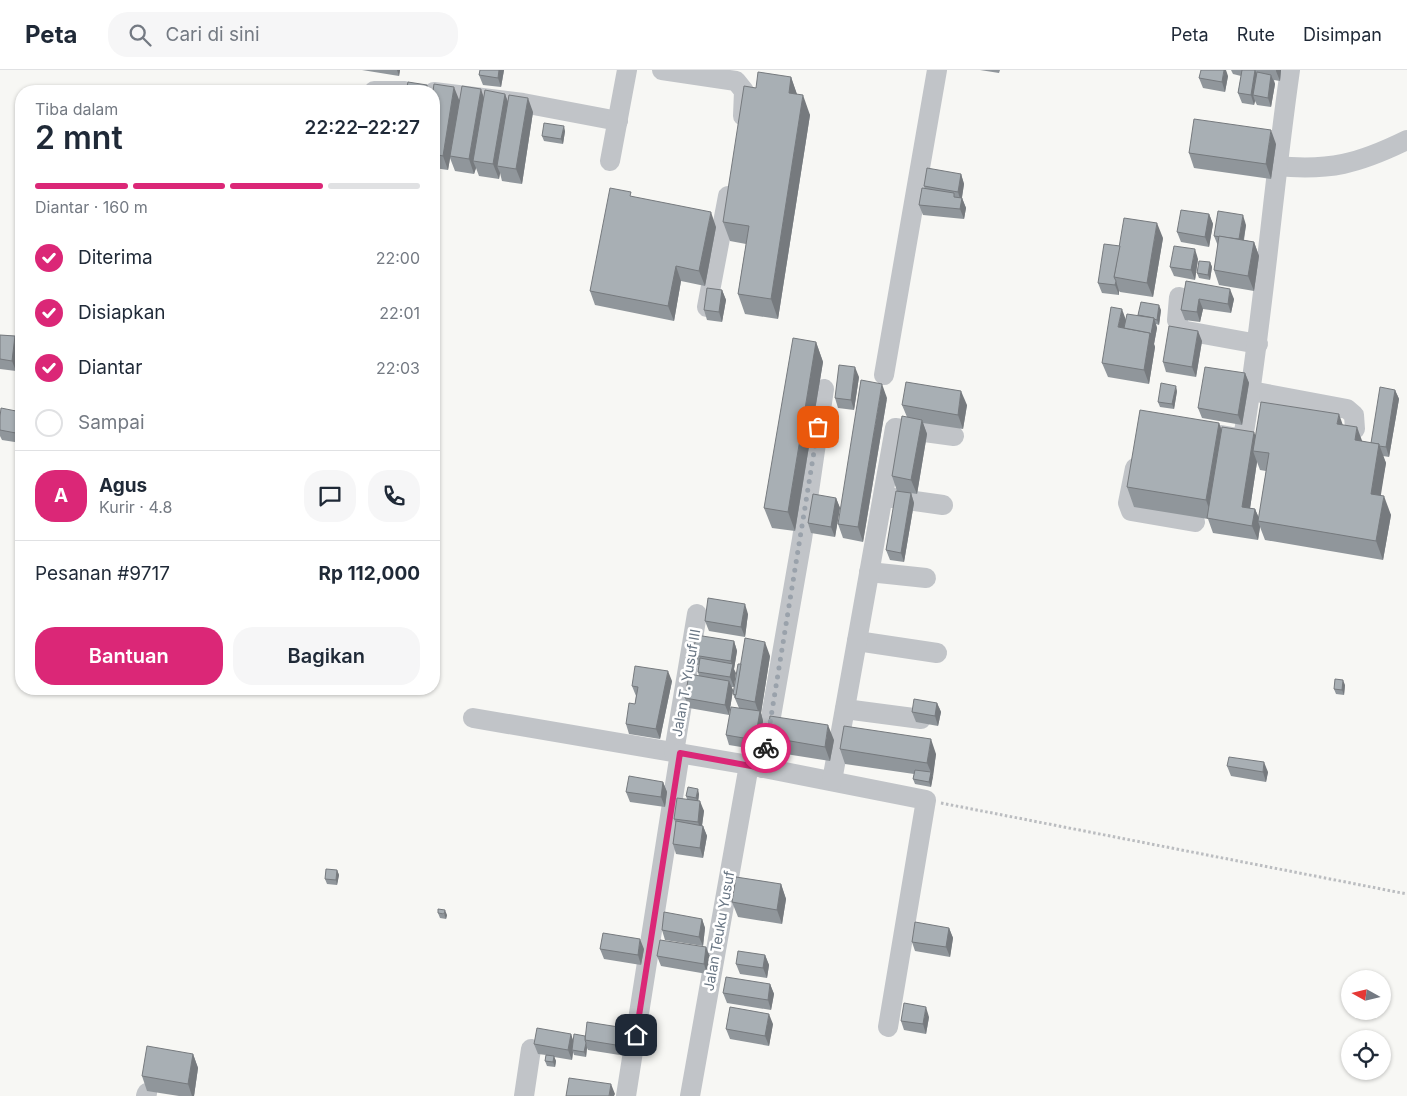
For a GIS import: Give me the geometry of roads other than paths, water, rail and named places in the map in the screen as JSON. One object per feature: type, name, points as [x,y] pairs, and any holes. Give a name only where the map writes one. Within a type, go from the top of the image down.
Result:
[{"type":"street","points":[[610,161],[627,70]]},
{"type":"street","points":[[662,70],[739,83],[745,95],[740,131]]},
{"type":"street","points":[[884,375],[937,70]]},
{"type":"street","points":[[1199,431],[1240,437],[1244,432],[1258,344],[1276,166],[1290,70]]},
{"type":"street","points":[[440,93],[523,103],[618,121]]},
{"type":"street","points":[[1276,166],[1328,168],[1356,162],[1407,140]]},
{"type":"street","points":[[707,307],[731,180]]},
{"type":"street","points":[[1179,298],[1177,320],[1181,330],[1258,344]]},
{"type":"street","name":"Jalan Teuku Yusuf","points":[[690,1096],[802,539],[824,389]]},
{"type":"street","points":[[1250,391],[1347,408],[1354,415],[1355,429]]},
{"type":"street","points":[[832,781],[895,428],[954,436]]},
{"type":"street","points":[[1139,448],[1128,500],[1129,508],[1135,513],[1195,522]]},
{"type":"street","points":[[882,497],[943,505]]},
{"type":"street","points":[[869,572],[926,578]]},
{"type":"street","name":"Jalan T. Yusuf III","points":[[626,1096],[697,614]]},
{"type":"street","points":[[857,641],[937,653]]},
{"type":"street","points":[[845,709],[920,719]]},
{"type":"street","points":[[473,718],[755,766],[926,800],[888,1027]]},
{"type":"street","points":[[524,1096],[531,1049]]}]
